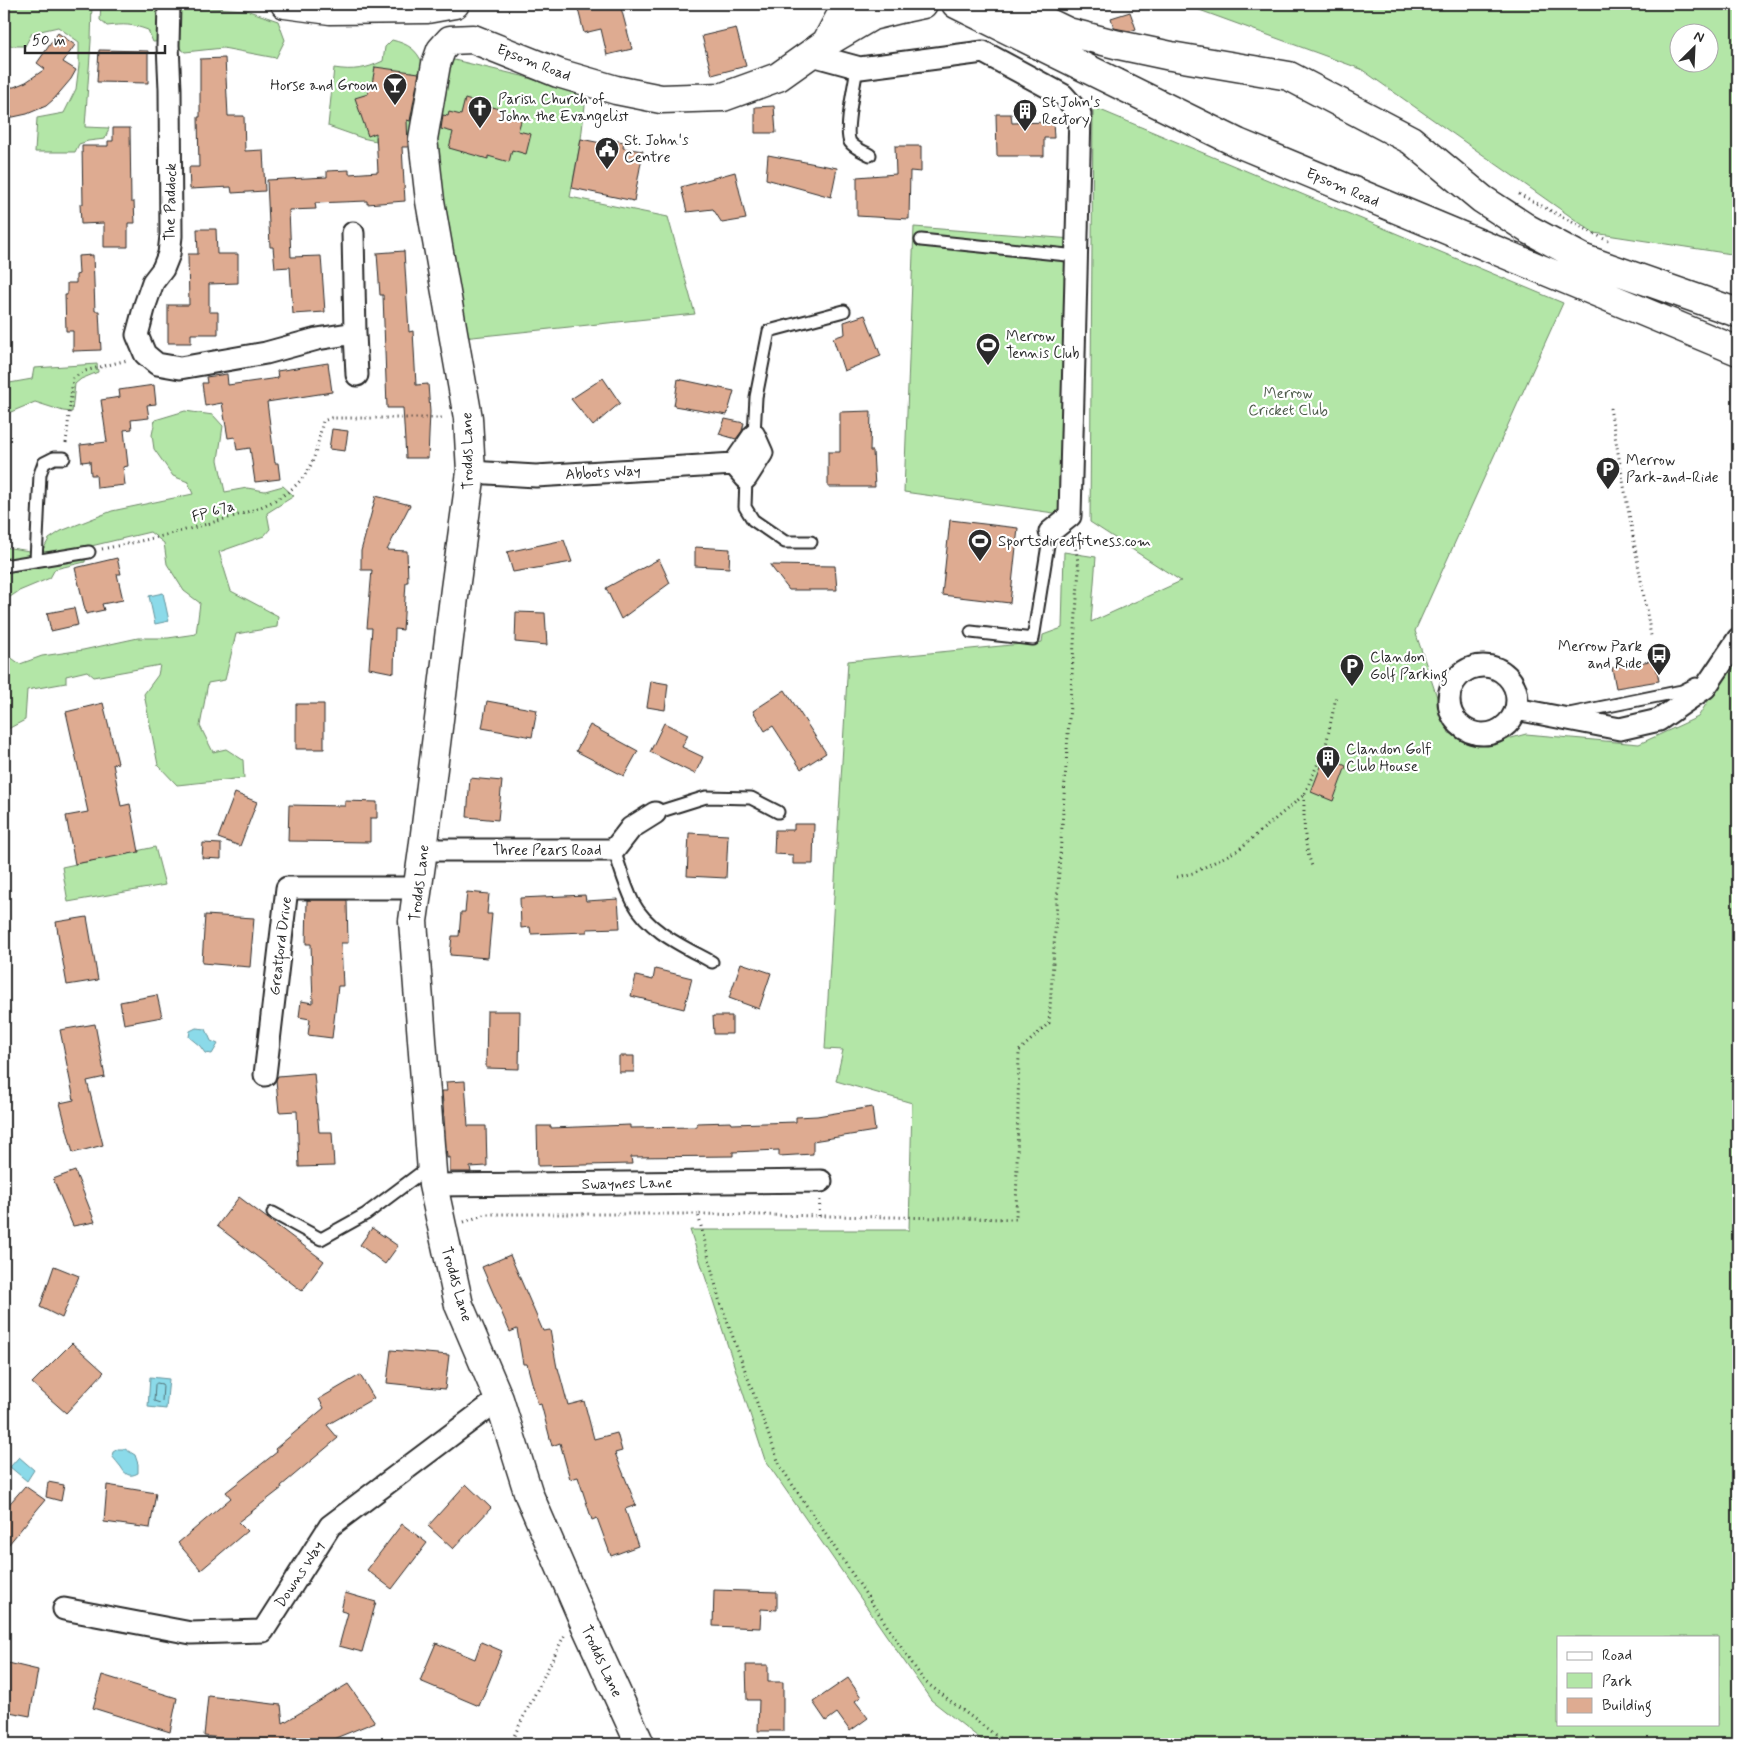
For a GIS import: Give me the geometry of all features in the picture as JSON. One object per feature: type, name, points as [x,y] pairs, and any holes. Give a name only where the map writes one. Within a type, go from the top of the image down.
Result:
[{"type":"street","name":"The Paddock","points":[[144,354],[137,335],[144,305],[153,282],[169,254],[171,236],[169,4]]},
{"type":"street","points":[[285,4],[330,10],[427,9],[445,5]]},
{"type":"street","name":"Epsom Road","points":[[819,49],[847,4]]},
{"type":"street","name":"Epsom Road","points":[[956,4],[1238,144],[1738,351]]},
{"type":"street","points":[[1010,4],[1068,32],[1150,52],[1289,76],[1411,140],[1482,199],[1544,238],[1584,259],[1738,313]]},
{"type":"street","name":"Epsom Road","points":[[441,50],[450,40],[473,40],[558,73],[616,90],[661,99],[723,97],[778,77],[872,16],[905,5]]},
{"type":"street","points":[[819,49],[857,68],[983,52],[1063,96],[1080,114],[1070,516],[1050,532]]},
{"type":"street","name":"Trodds Lane","points":[[441,50],[436,64],[423,139],[430,201],[468,418],[471,472],[423,850],[412,921],[432,1175],[459,1305],[499,1399],[529,1495],[640,1744]]},
{"type":"street","points":[[352,233],[357,375]]},
{"type":"street","points":[[144,354],[157,364],[180,368],[266,353],[317,339],[355,333]]},
{"type":"street","points":[[740,471],[754,435]]},
{"type":"street","name":"Abbots Way","points":[[471,472],[536,476],[740,471]]},
{"type":"street","points":[[1516,709],[1620,729],[1659,720],[1705,688],[1738,639]]},
{"type":"street","name":"Three Pears Road","points":[[423,850],[614,850],[631,828],[655,813]]},
{"type":"street","name":"Greatford Drive","points":[[265,1075],[287,888],[418,888]]},
{"type":"street","name":"Swaynes Lane","points":[[432,1175],[821,1181]]},
{"type":"street","name":"Downs Way","points":[[64,1609],[191,1633],[263,1631],[330,1526],[499,1399]]},
{"type":"lane","points":[[857,68],[848,135],[855,147],[870,155]]},
{"type":"lane","points":[[921,240],[1077,256]]},
{"type":"lane","points":[[754,435],[756,397],[769,331],[844,311]]},
{"type":"lane","points":[[36,561],[40,474],[44,463],[54,458],[64,458]]},
{"type":"lane","points":[[740,471],[745,507],[753,520],[785,542],[811,542]]},
{"type":"lane","points":[[971,632],[1033,638],[1050,532]]},
{"type":"lane","points":[[4,566],[89,552]]},
{"type":"lane","points":[[655,813],[706,797],[752,798],[778,812]]},
{"type":"lane","points":[[614,850],[633,902],[650,924],[672,940],[712,962]]},
{"type":"lane","points":[[273,1213],[321,1239],[432,1175]]},
{"type":"path","points":[[64,458],[73,378],[85,371],[144,354]]},
{"type":"path","points":[[1610,408],[1651,636]]},
{"type":"path","name":"FP 67a","points":[[89,552],[164,536],[250,512],[281,496],[307,472],[316,449],[323,421],[331,418],[468,418]]},
{"type":"path","points":[[442,1230],[486,1214],[698,1214],[1016,1218],[1019,1051],[1049,1023],[1079,568],[1070,516]]},
{"type":"path","points":[[1312,866],[1307,854],[1304,794],[1326,745],[1336,697]]},
{"type":"path","points":[[1178,877],[1193,873],[1238,850],[1304,794]]},
{"type":"path","points":[[698,1214],[719,1299],[780,1466],[924,1681],[1006,1744]]},
{"type":"path","points":[[510,1744],[566,1632],[585,1624]]},
{"type":"green space","points":[[4,4],[92,4],[85,127],[109,128],[105,139],[79,144],[75,152],[35,152],[37,118],[64,113],[76,89],[79,42],[58,27],[32,33],[25,46],[4,46]]},
{"type":"green space","points":[[101,4],[148,4],[246,10],[278,21],[285,40],[276,58],[223,48],[185,52],[170,41],[153,42],[148,30],[142,28],[128,25],[107,26],[100,20]]},
{"type":"green space","points":[[1183,4],[1738,4],[1738,255],[1594,233],[1361,69]]},
{"type":"green space","points":[[392,40],[403,43],[415,51],[423,65],[412,137],[376,137],[376,141],[328,126],[334,68],[359,69],[383,61],[385,47]]},
{"type":"green space","points":[[450,59],[522,76],[586,97],[581,139],[570,197],[668,217],[695,314],[463,338],[435,185],[437,111]]},
{"type":"green space","name":"Merrow Cricket Club","points":[[1093,107],[1563,303],[1415,631],[1449,733],[1486,745],[1526,734],[1639,744],[1698,717],[1738,653],[1738,1744],[987,1744],[931,1700],[765,1460],[690,1230],[909,1230],[912,1103],[836,1081],[843,1050],[825,1049],[848,661],[1042,642],[1043,635],[1062,628],[1064,552],[1096,557],[1091,622],[1181,581],[1090,522]]},
{"type":"green space","name":"Merrow Tennis Club","points":[[914,227],[1073,239],[1061,514],[904,492]]},
{"type":"green space","points":[[97,364],[98,372],[81,379],[75,384],[72,412],[35,402],[6,414],[4,413],[4,384],[32,379],[34,368]]},
{"type":"green space","points":[[185,411],[213,415],[223,426],[218,460],[225,492],[247,488],[265,491],[283,486],[294,496],[267,513],[270,529],[264,536],[219,552],[231,591],[278,616],[277,627],[236,634],[225,680],[208,683],[200,726],[213,752],[226,749],[243,760],[244,778],[177,785],[158,765],[144,694],[158,675],[160,665],[94,677],[87,671],[66,676],[66,683],[27,690],[25,720],[4,731],[4,645],[6,654],[20,664],[42,656],[83,650],[138,638],[168,638],[196,634],[200,603],[184,591],[167,564],[164,543],[150,532],[87,547],[85,562],[55,569],[50,578],[19,591],[4,601],[4,547],[30,551],[44,548],[49,539],[61,531],[112,511],[193,494],[188,482],[173,476],[154,449],[152,435],[155,420]]},
{"type":"green space","points":[[155,847],[165,885],[68,902],[62,867]]},
{"type":"water","points":[[163,593],[169,621],[155,624],[149,596]]},
{"type":"water","points":[[196,1028],[206,1029],[211,1041],[218,1044],[212,1054],[205,1053],[189,1037],[190,1031]]},
{"type":"water","points":[[150,1377],[169,1379],[166,1409],[148,1407]]},
{"type":"water","points":[[118,1449],[125,1449],[135,1455],[138,1473],[128,1475],[124,1472],[112,1456],[113,1452]]},
{"type":"water","points":[[19,1457],[34,1470],[27,1481],[10,1467]]},
{"type":"building","points":[[600,4],[620,4],[632,49],[607,55],[601,29],[584,33],[578,9]]},
{"type":"building","points":[[1130,12],[1136,29],[1130,31],[1114,28],[1111,18]]},
{"type":"building","points":[[736,28],[746,66],[712,75],[702,36]]},
{"type":"building","points":[[58,33],[75,45],[63,62],[76,70],[71,79],[46,106],[27,114],[4,119],[4,87],[14,87],[26,82],[45,69],[37,63]]},
{"type":"building","points":[[99,50],[148,51],[148,83],[97,82]]},
{"type":"building","points":[[225,58],[228,116],[244,116],[245,151],[263,150],[265,191],[232,193],[231,187],[190,189],[189,167],[199,167],[200,59]]},
{"type":"building","points":[[375,67],[419,73],[410,121],[407,120],[408,147],[402,147],[405,201],[367,204],[367,201],[315,203],[316,209],[289,210],[291,257],[321,256],[325,312],[293,314],[290,267],[275,268],[273,247],[270,247],[267,180],[327,177],[327,171],[349,170],[349,174],[378,172],[376,133],[368,136],[355,98],[368,94],[369,84],[372,84]]},
{"type":"building","name":"Parish Church of John the Evangelist","points":[[465,99],[503,110],[502,113],[522,118],[518,131],[531,134],[526,154],[512,150],[509,162],[488,156],[488,159],[449,148],[453,132],[441,129],[443,115],[448,116],[449,112],[461,115]]},
{"type":"building","points":[[774,106],[776,133],[755,133],[755,107]]},
{"type":"building","name":"St John's Rectory","points":[[996,114],[1011,114],[1012,123],[1053,122],[1054,138],[1044,138],[1044,156],[997,156]]},
{"type":"building","points":[[113,128],[130,128],[131,202],[134,202],[135,223],[128,223],[128,247],[104,247],[104,223],[81,224],[80,204],[83,204],[82,146],[108,146],[108,141],[113,141]]},
{"type":"building","name":"St. John's Centre","points":[[581,139],[606,144],[608,139],[624,142],[623,148],[643,151],[634,201],[572,188]]},
{"type":"building","points":[[895,146],[921,146],[921,172],[910,171],[909,219],[857,216],[857,177],[896,174]]},
{"type":"building","points":[[768,155],[837,168],[831,197],[766,179]]},
{"type":"building","points":[[735,172],[746,219],[722,223],[713,209],[687,212],[681,187]]},
{"type":"building","points":[[197,229],[216,229],[217,254],[238,254],[238,283],[209,284],[209,312],[218,312],[218,334],[191,334],[191,343],[168,343],[168,305],[189,305],[188,254],[198,254]]},
{"type":"building","points":[[404,251],[409,332],[413,331],[416,385],[428,384],[430,412],[428,458],[406,458],[403,408],[387,408],[383,295],[380,295],[377,253]]},
{"type":"building","points":[[93,255],[95,311],[99,311],[101,350],[73,351],[73,331],[66,331],[65,295],[67,295],[67,283],[76,283],[76,275],[79,274],[78,256]]},
{"type":"building","points":[[865,315],[881,356],[844,371],[833,338],[845,334],[844,322]]},
{"type":"building","points":[[328,363],[332,392],[267,402],[275,463],[278,463],[280,479],[255,482],[250,448],[237,450],[235,437],[228,438],[222,403],[205,406],[202,383],[207,383],[206,377],[227,374],[228,385],[278,378],[277,371]]},
{"type":"building","points":[[603,378],[620,403],[593,426],[571,399]]},
{"type":"building","points":[[678,379],[734,391],[727,415],[674,406]]},
{"type":"building","points":[[154,385],[156,404],[147,405],[149,418],[131,420],[132,429],[124,430],[128,466],[123,467],[125,485],[97,488],[96,475],[91,475],[90,461],[82,462],[80,445],[107,442],[101,400],[120,397],[119,390]]},
{"type":"building","points":[[871,411],[870,451],[873,451],[875,487],[828,487],[828,452],[840,452],[840,412]]},
{"type":"building","points":[[725,419],[744,423],[742,431],[736,439],[719,434]]},
{"type":"building","points":[[332,429],[348,431],[345,451],[329,449]]},
{"type":"building","points":[[376,496],[410,505],[387,550],[407,551],[408,582],[406,582],[403,630],[395,629],[394,673],[369,668],[372,628],[367,628],[372,570],[361,570],[361,551]]},
{"type":"building","name":"Sportsdirectfitness.com","points":[[950,520],[1018,528],[1010,603],[942,595]]},
{"type":"building","points":[[564,540],[572,562],[513,572],[507,552]]},
{"type":"building","points":[[695,547],[730,549],[729,568],[695,566]]},
{"type":"building","points":[[117,558],[121,574],[117,574],[123,600],[102,604],[104,610],[86,614],[75,568]]},
{"type":"building","points":[[659,559],[670,583],[621,619],[606,588]]},
{"type":"building","points":[[770,565],[835,566],[837,590],[789,590]]},
{"type":"building","points":[[74,608],[78,625],[51,631],[47,613]]},
{"type":"building","points":[[516,612],[545,613],[547,645],[515,642]]},
{"type":"building","points":[[1655,660],[1659,681],[1616,688],[1612,668]]},
{"type":"building","points":[[651,681],[668,684],[665,710],[647,707]]},
{"type":"building","points":[[785,690],[826,753],[801,769],[773,726],[765,731],[753,711]]},
{"type":"building","points":[[487,701],[537,710],[532,737],[482,728]]},
{"type":"building","points":[[103,703],[118,763],[113,764],[121,806],[130,804],[139,852],[75,864],[66,816],[88,812],[66,712]]},
{"type":"building","points":[[296,704],[324,704],[324,749],[296,749]]},
{"type":"building","points":[[664,723],[688,735],[682,747],[703,757],[695,774],[650,752]]},
{"type":"building","points":[[590,725],[638,751],[624,776],[576,751]]},
{"type":"building","name":"Clandon Golf Club House","points":[[1325,756],[1346,766],[1333,801],[1311,792]]},
{"type":"building","points":[[470,778],[502,781],[498,820],[467,817]]},
{"type":"building","points":[[235,793],[257,802],[240,846],[218,838]]},
{"type":"building","points":[[345,801],[377,802],[377,818],[370,818],[370,842],[288,841],[289,805],[345,806]]},
{"type":"building","points":[[794,824],[814,824],[813,864],[793,864],[793,855],[774,854],[775,830],[794,830]]},
{"type":"building","points":[[689,833],[728,835],[726,878],[687,876]]},
{"type":"building","points":[[203,843],[221,844],[221,859],[202,858]]},
{"type":"building","points":[[467,892],[489,894],[487,914],[492,914],[488,958],[450,955],[452,936],[459,936],[461,912],[465,912]]},
{"type":"building","points":[[585,895],[586,901],[618,899],[620,928],[587,929],[587,932],[531,934],[530,927],[521,928],[520,898]]},
{"type":"building","points":[[307,900],[347,900],[348,943],[341,943],[343,986],[338,986],[332,1038],[308,1035],[310,1019],[299,1017],[301,1001],[313,1003],[311,944],[306,944]]},
{"type":"building","points":[[205,915],[254,918],[250,967],[202,963]]},
{"type":"building","points":[[87,917],[98,980],[67,985],[56,922]]},
{"type":"building","points":[[741,963],[771,973],[759,1009],[729,998]]},
{"type":"building","points":[[655,969],[692,978],[684,1009],[631,996],[636,976],[653,980]]},
{"type":"building","points":[[157,995],[162,1017],[124,1024],[120,1002]]},
{"type":"building","points":[[487,1011],[520,1011],[519,1069],[486,1068]]},
{"type":"building","points":[[713,1016],[732,1016],[732,1034],[714,1034]]},
{"type":"building","points":[[95,1024],[105,1077],[87,1081],[103,1145],[73,1153],[60,1103],[74,1100],[60,1030]]},
{"type":"building","points":[[619,1056],[634,1056],[634,1072],[619,1072]]},
{"type":"building","points":[[314,1073],[319,1132],[332,1132],[334,1166],[299,1167],[297,1111],[279,1112],[276,1080],[278,1076]]},
{"type":"building","points":[[465,1081],[468,1126],[486,1126],[487,1166],[470,1167],[471,1172],[450,1172],[450,1157],[447,1158],[442,1091],[447,1091],[446,1082]]},
{"type":"building","points":[[872,1107],[875,1131],[813,1141],[813,1154],[779,1156],[779,1150],[733,1152],[733,1156],[631,1157],[632,1164],[538,1166],[537,1126],[551,1126],[551,1128],[630,1125],[630,1128],[697,1127],[697,1123],[796,1122],[796,1117],[817,1116]]},
{"type":"building","points":[[75,1171],[95,1222],[73,1226],[53,1179]]},
{"type":"building","points":[[239,1197],[324,1261],[302,1291],[217,1226]]},
{"type":"building","points":[[372,1228],[398,1246],[385,1264],[360,1245]]},
{"type":"building","points":[[510,1255],[543,1331],[550,1330],[557,1368],[568,1405],[584,1401],[594,1439],[617,1433],[622,1451],[615,1453],[636,1505],[625,1509],[638,1546],[611,1556],[597,1518],[592,1520],[578,1477],[570,1479],[560,1443],[552,1446],[541,1404],[538,1405],[527,1364],[523,1364],[517,1329],[510,1332],[482,1267]]},
{"type":"building","points":[[54,1266],[79,1276],[62,1318],[40,1307]]},
{"type":"building","points":[[72,1343],[104,1372],[66,1413],[32,1383]]},
{"type":"building","points":[[391,1350],[449,1355],[445,1389],[387,1383]]},
{"type":"building","points":[[360,1375],[374,1398],[327,1425],[338,1438],[281,1486],[282,1488],[238,1522],[247,1531],[201,1570],[178,1543],[231,1498],[226,1492],[277,1452],[275,1449],[324,1408],[319,1399]]},
{"type":"building","points":[[48,1482],[64,1485],[61,1501],[46,1497]]},
{"type":"building","points":[[466,1484],[491,1508],[453,1549],[428,1526]]},
{"type":"building","points":[[107,1485],[156,1493],[150,1528],[104,1522]]},
{"type":"building","points":[[25,1486],[45,1500],[4,1550],[4,1510]]},
{"type":"building","points":[[402,1524],[427,1543],[392,1589],[367,1570]]},
{"type":"building","points":[[714,1590],[777,1592],[777,1610],[761,1609],[760,1628],[713,1626]]},
{"type":"building","points":[[345,1593],[376,1602],[362,1652],[339,1646],[348,1613],[341,1611]]},
{"type":"building","points":[[481,1642],[502,1651],[479,1706],[420,1681],[436,1643],[475,1659]]},
{"type":"building","points":[[4,1662],[38,1670],[30,1716],[4,1711]]},
{"type":"building","points":[[746,1665],[768,1665],[768,1682],[783,1682],[783,1731],[758,1731],[759,1700],[747,1700]]},
{"type":"building","points":[[102,1675],[177,1698],[170,1732],[93,1708]]},
{"type":"building","points":[[848,1678],[861,1697],[855,1701],[868,1718],[850,1731],[837,1713],[826,1721],[813,1702]]},
{"type":"building","points":[[348,1684],[375,1722],[321,1744],[275,1744],[204,1736],[208,1696],[281,1705],[283,1723]]},
{"type":"place","name":"Horse and Groom","points":[[395,106]]},
{"type":"place","name":"Parish Church of John the Evangelist","points":[[480,129]]},
{"type":"place","name":"St John's Rectory","points":[[1025,132]]},
{"type":"place","name":"St. John's Centre","points":[[607,170]]},
{"type":"place","name":"Merrow Tennis Club","points":[[988,366]]},
{"type":"place","name":"Merrow Park-and-Ride","points":[[1608,490]]},
{"type":"place","name":"Sportsdirectfitness.com","points":[[980,562]]},
{"type":"place","name":"Merrow Park and Ride","points":[[1659,676]]},
{"type":"place","name":"Clandon Golf Parking","points":[[1352,687]]},
{"type":"place","name":"Clandon Golf Club House","points":[[1328,779]]}]
